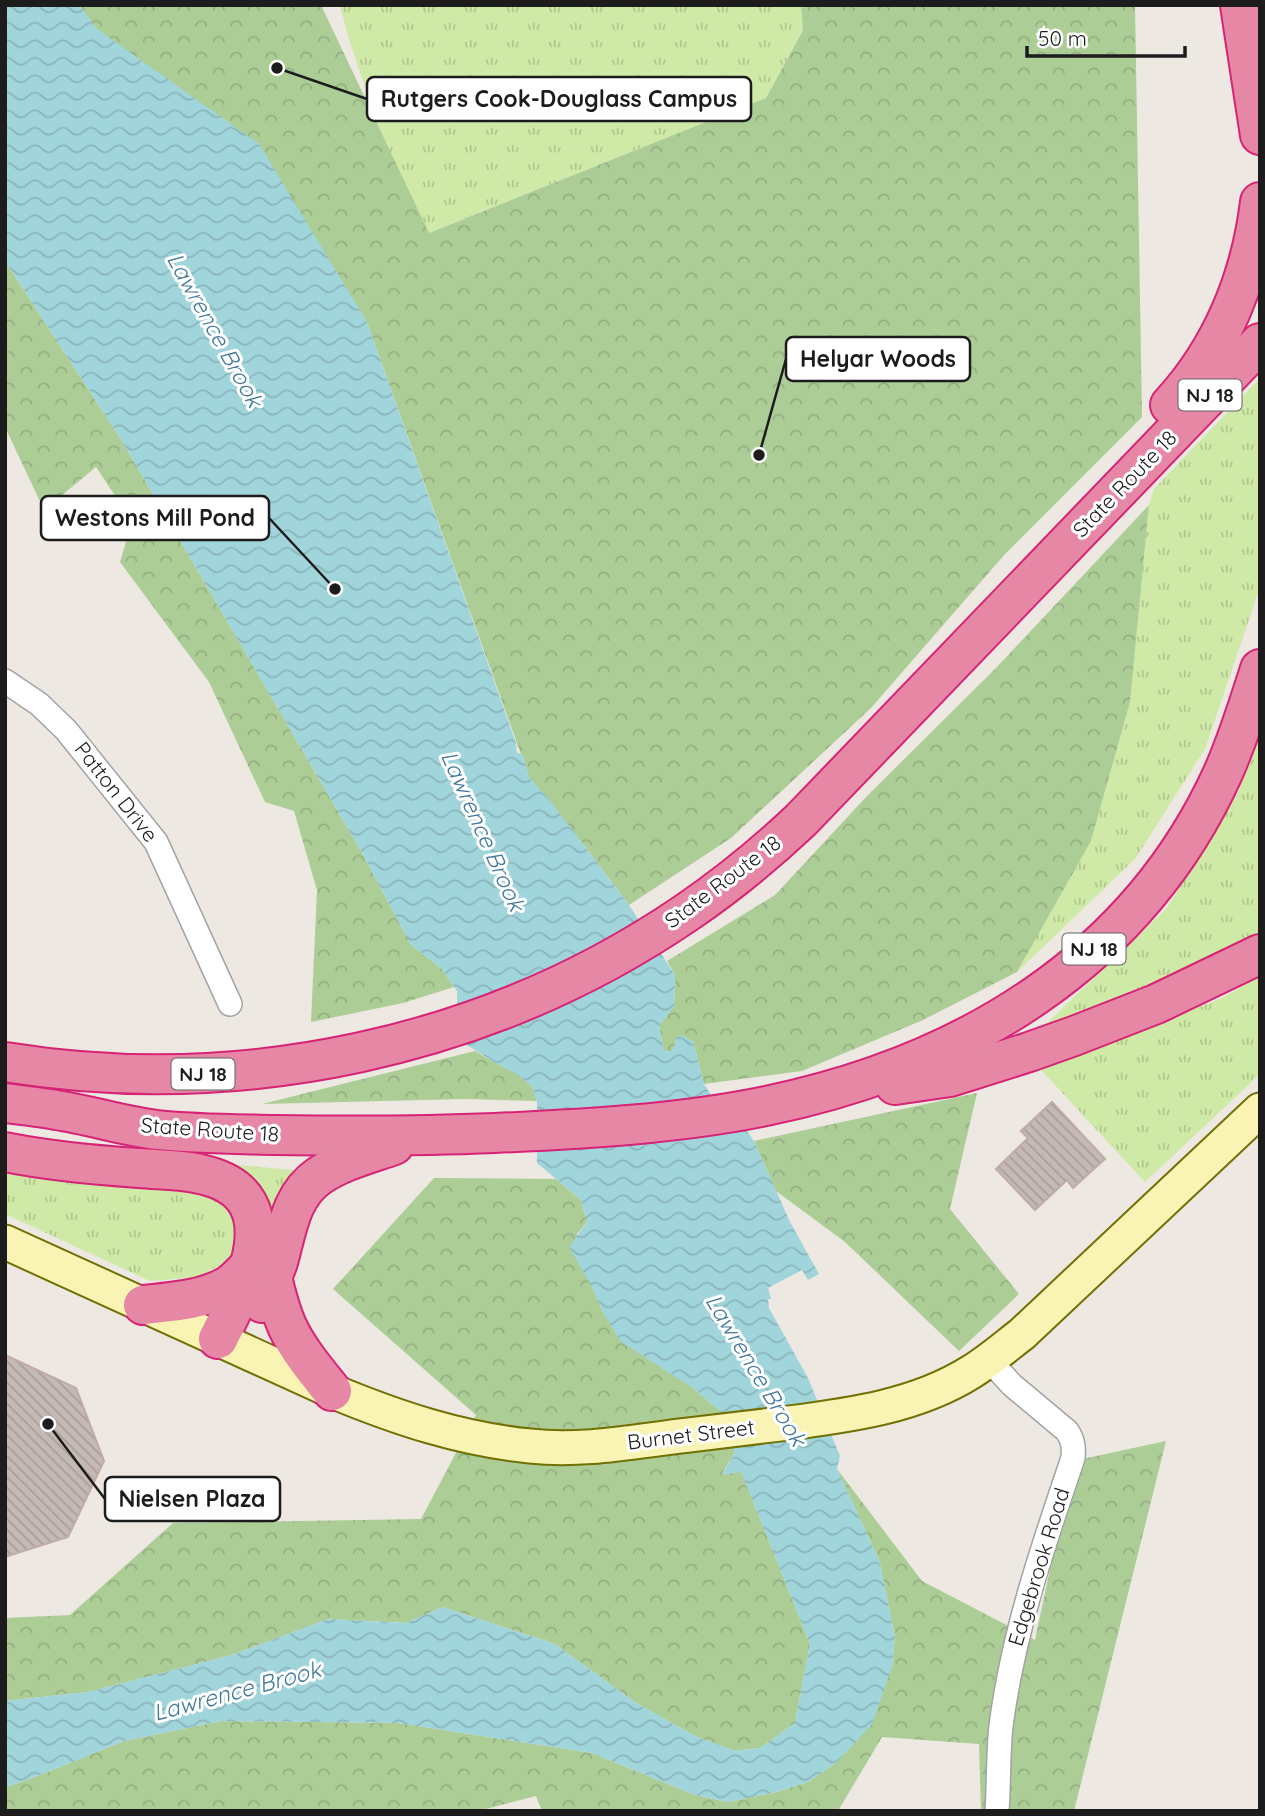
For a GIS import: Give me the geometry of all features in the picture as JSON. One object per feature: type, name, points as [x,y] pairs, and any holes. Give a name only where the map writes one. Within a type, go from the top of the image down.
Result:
[{"type":"highway","points":[[1240,5],[1260,135]]},
{"type":"highway","points":[[1103,508],[1145,432],[1198,372],[1223,328],[1239,291],[1251,252],[1260,202]]},
{"type":"highway","name":"State Route 18","points":[[5,1062],[104,1073],[212,1073],[247,1071],[319,1060],[429,1036],[501,1011],[557,987],[624,952],[675,921],[772,847],[829,792],[1260,343]]},
{"type":"highway","name":"State Route 18","points":[[5,1103],[56,1110],[155,1130],[297,1135],[474,1134],[640,1123],[722,1114],[803,1098],[891,1070],[953,1045],[1026,1004],[1051,986],[1117,927],[1155,884],[1198,820],[1223,773],[1260,669]]},
{"type":"highway","points":[[803,1098],[950,1077],[1029,1052],[1156,1004],[1260,954]]},
{"type":"highway","points":[[5,1128],[50,1132],[155,1130]]},
{"type":"highway","points":[[229,1344],[293,1208],[311,1183],[340,1164],[421,1135]]},
{"type":"highway","points":[[5,1152],[102,1165],[195,1173],[225,1182],[240,1194],[251,1211],[261,1272],[288,1328],[304,1356],[332,1391]]},
{"type":"highway","points":[[143,1305],[211,1293],[261,1272]]},
{"type":"street","name":"Patton Drive","points":[[5,681],[39,704],[66,730],[156,842],[230,1004]]},
{"type":"street","name":"Burnet Street","points":[[5,1242],[377,1410],[442,1431],[474,1438],[529,1446],[581,1448],[854,1414],[905,1401],[951,1383],[989,1360],[1021,1334],[1260,1110]]},
{"type":"street","name":"Edgebrook Road","points":[[989,1360],[1012,1385],[1068,1431],[1074,1449],[1028,1593],[1012,1659],[1001,1728],[998,1811]]},
{"type":"green space","points":[[79,5],[321,5],[429,233],[766,98],[803,30],[801,5],[1135,5],[1142,417],[1005,554],[871,708],[731,838],[629,905],[529,777],[367,322],[97,29]]},
{"type":"green space","points":[[340,5],[801,5],[803,29],[766,98],[428,233],[377,123]]},
{"type":"green space","points":[[5,261],[122,441],[361,851],[411,945],[442,969],[454,987],[403,1003],[311,1022],[317,890],[294,811],[265,802],[209,682],[120,562],[132,521],[96,467],[44,510],[5,427]]},
{"type":"green space","points":[[1260,378],[1260,587],[1205,749],[1135,859],[1017,972],[1091,841],[1130,702],[1149,505],[1154,489]]},
{"type":"green space","points":[[1149,505],[1130,702],[1091,841],[1017,972],[923,1020],[802,1071],[704,1084],[693,1041],[676,1038],[672,1051],[664,1051],[659,1026],[674,1006],[675,975],[667,961],[775,895],[867,796],[995,669]]},
{"type":"green space","points":[[1260,729],[1260,936],[1075,1020],[1043,1027],[1167,908],[1239,791]]},
{"type":"green space","points":[[1260,976],[1260,1074],[1145,1182],[1041,1070],[1224,997]]},
{"type":"green space","points":[[475,1051],[516,1073],[532,1086],[537,1101],[465,1099],[262,1104]]},
{"type":"green space","points":[[977,1093],[950,1209],[1019,1294],[959,1351],[845,1242],[776,1191],[754,1141]]},
{"type":"green space","points":[[227,1164],[294,1170],[295,1178],[274,1226]]},
{"type":"green space","points":[[5,1170],[207,1192],[238,1220],[231,1259],[198,1277],[150,1281],[5,1214]]},
{"type":"green space","points":[[434,1178],[556,1179],[581,1200],[587,1222],[577,1234],[592,1287],[604,1314],[724,1414],[735,1452],[722,1474],[741,1471],[810,1644],[795,1723],[760,1748],[735,1751],[697,1737],[636,1703],[555,1644],[443,1607],[406,1623],[328,1619],[232,1655],[88,1692],[5,1701],[5,1618],[70,1615],[173,1523],[421,1519],[476,1415],[333,1289]]},
{"type":"green space","points":[[1166,1441],[1074,1811],[981,1811],[979,1744],[882,1737],[838,1811],[542,1811],[536,1796],[478,1811],[5,1811],[5,1787],[124,1741],[221,1721],[398,1723],[592,1753],[695,1795],[728,1802],[808,1782],[837,1762],[892,1667],[895,1637],[879,1560],[837,1469],[922,1581],[1035,1640],[1073,1461]]},
{"type":"water","name":"Lawrence Brook","points":[[5,5],[79,5],[97,29],[259,144],[367,322],[516,743],[517,753],[523,754],[529,777],[552,803],[629,905],[675,975],[674,1007],[659,1026],[664,1051],[672,1051],[676,1038],[681,1035],[693,1041],[704,1084],[713,1098],[740,1121],[754,1141],[790,1222],[819,1274],[808,1280],[802,1270],[768,1288],[771,1299],[768,1299],[769,1308],[808,1378],[840,1456],[837,1469],[879,1560],[895,1637],[892,1667],[872,1724],[837,1762],[808,1782],[728,1802],[695,1795],[592,1753],[398,1723],[221,1721],[124,1741],[5,1787],[5,1701],[88,1692],[232,1655],[328,1619],[406,1623],[443,1607],[555,1644],[636,1703],[697,1737],[735,1751],[760,1748],[795,1723],[810,1644],[741,1472],[722,1475],[735,1452],[724,1414],[693,1388],[621,1342],[569,1247],[587,1222],[581,1200],[537,1163],[537,1101],[532,1086],[467,1045],[458,1025],[457,991],[442,969],[411,945],[361,851],[122,441],[5,261]]},
{"type":"building","points":[[1052,1102],[1105,1159],[1073,1188],[1067,1180],[1035,1210],[996,1169],[1028,1138],[1021,1131]]},
{"type":"building","points":[[5,1355],[76,1388],[104,1461],[68,1537],[5,1557]]},
{"type":"place","name":"Rutgers Cook-Douglass Campus","points":[[277,68]]},
{"type":"place","name":"Helyar Woods","points":[[759,455]]},
{"type":"place","name":"Westons Mill Pond","points":[[335,589]]},
{"type":"place","name":"Nielsen Plaza","points":[[48,1424]]}]
